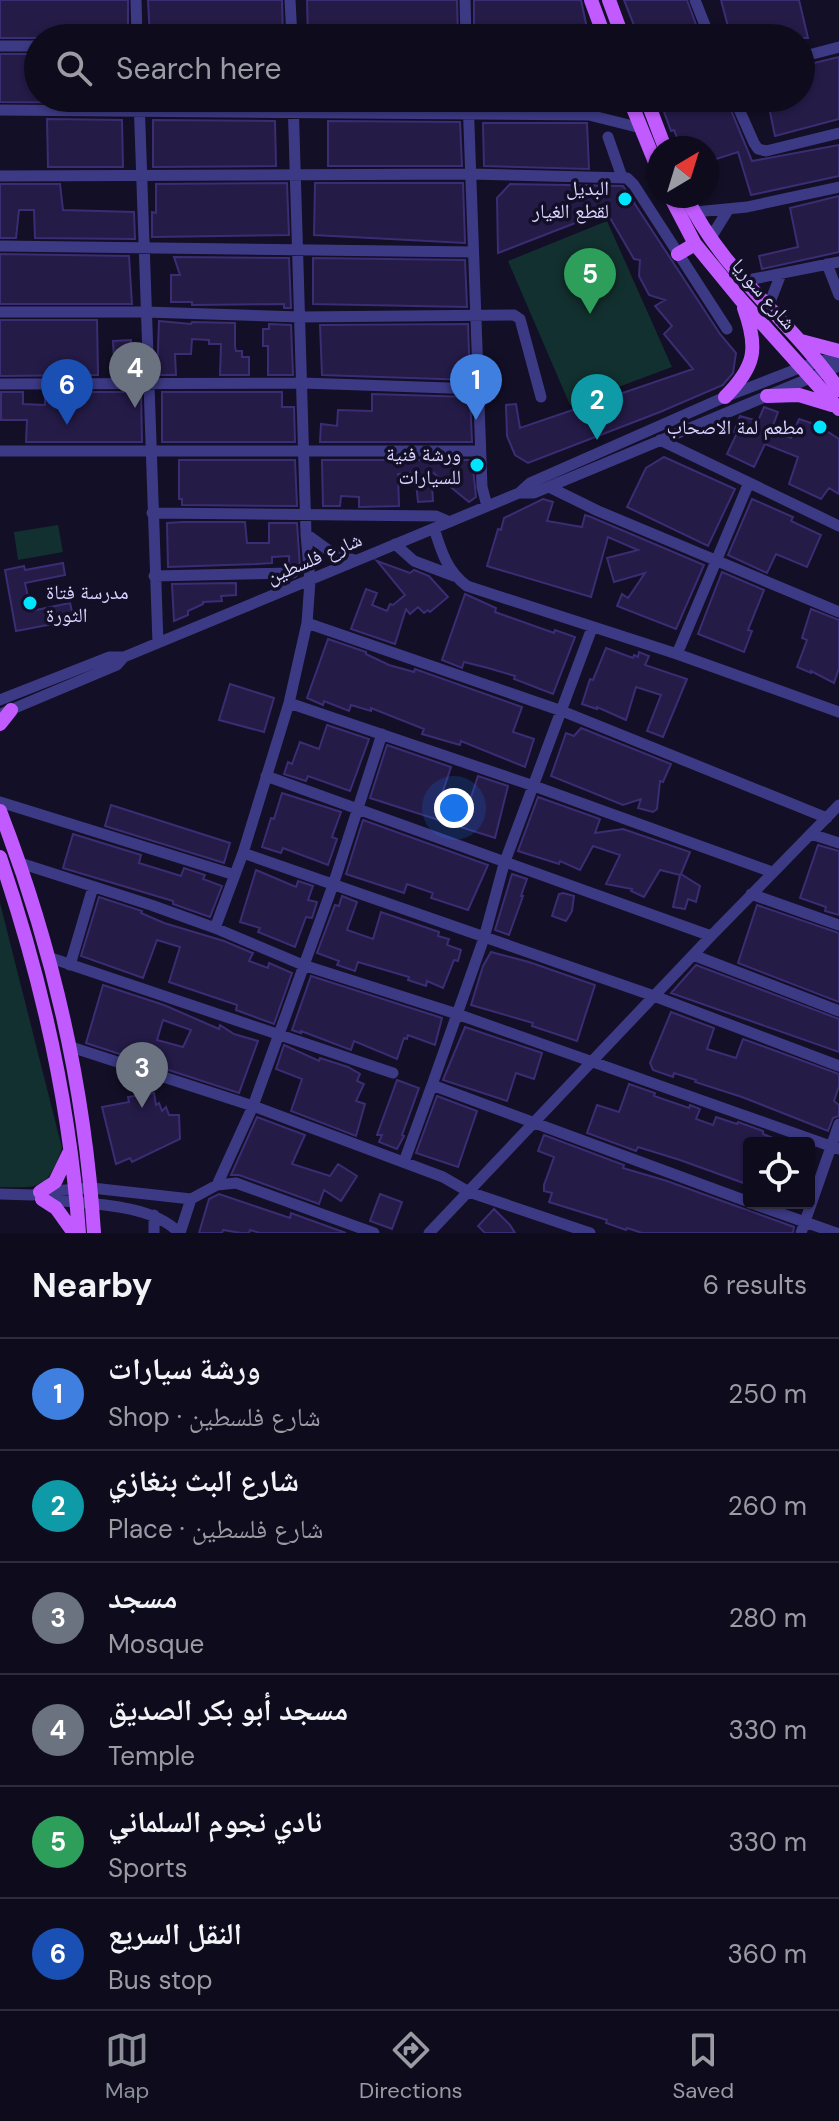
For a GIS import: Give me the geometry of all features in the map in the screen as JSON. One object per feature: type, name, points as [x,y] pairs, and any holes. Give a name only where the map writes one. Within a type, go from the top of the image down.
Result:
[{"type":"main road","points":[[591,0],[600,24]]},
{"type":"main road","points":[[609,0],[618,24]]},
{"type":"main road","points":[[635,112],[647,143]]},
{"type":"main road","points":[[651,112],[660,136]]},
{"type":"main road","name":"شارع سوريا","points":[[679,208],[741,300],[838,409]]},
{"type":"main road","name":"شارع سوريا","points":[[693,208],[703,242],[828,366],[839,390]]},
{"type":"main road","points":[[678,254],[703,242]]},
{"type":"main road","points":[[725,397],[744,378],[753,355],[750,325],[741,300]]},
{"type":"main road","points":[[799,340],[839,354]]},
{"type":"main road","points":[[767,396],[799,395],[838,409]]},
{"type":"main road","points":[[0,724],[4,708]]},
{"type":"main road","points":[[0,811],[20,863],[48,957],[68,1046],[92,1195],[94,1233]]},
{"type":"main road","points":[[0,857],[44,1013],[71,1149],[77,1233]]},
{"type":"main road","points":[[71,1149],[60,1175],[39,1195],[56,1208],[77,1233]]},
{"type":"street","points":[[136,0],[137,24]]},
{"type":"street","points":[[290,0],[291,24]]},
{"type":"street","points":[[465,0],[466,24]]},
{"type":"street","points":[[695,0],[704,24]]},
{"type":"street","points":[[0,46],[24,46]]},
{"type":"street","points":[[815,53],[839,47]]},
{"type":"street","points":[[0,110],[24,109]]},
{"type":"street","points":[[139,112],[158,643]]},
{"type":"street","points":[[277,112],[589,115],[641,128]]},
{"type":"street","points":[[589,115],[592,112]]},
{"type":"street","points":[[741,112],[758,149],[776,151],[839,133]]},
{"type":"street","points":[[215,928],[243,853],[289,703],[307,623],[310,581],[305,515],[294,113]]},
{"type":"street","points":[[469,114],[480,451],[483,494],[487,506]]},
{"type":"street","points":[[608,137],[622,177]]},
{"type":"street","points":[[0,176],[471,174],[622,177],[634,185],[727,329]]},
{"type":"street","points":[[695,212],[728,210],[839,187]]},
{"type":"street","points":[[703,242],[728,210]]},
{"type":"street","points":[[0,246],[473,252]]},
{"type":"street","points":[[743,281],[833,263],[839,295]]},
{"type":"street","points":[[771,309],[770,302],[781,274]]},
{"type":"street","points":[[0,312],[146,312],[300,317],[476,317],[506,314],[520,319],[541,397]]},
{"type":"street","name":"شارع فلسطين","points":[[4,708],[114,666],[124,657],[519,493],[530,483],[725,397],[828,366],[839,354]]},
{"type":"street","name":"شارع فلسطين","points":[[519,493],[530,494],[549,487],[767,396],[806,372]]},
{"type":"street","points":[[0,384],[302,383],[478,389]]},
{"type":"street","points":[[660,440],[748,485],[839,526]]},
{"type":"street","points":[[0,451],[480,451]]},
{"type":"street","points":[[677,654],[748,485]]},
{"type":"street","points":[[549,487],[598,511],[839,612]]},
{"type":"street","points":[[152,513],[436,516],[450,522]]},
{"type":"street","points":[[434,528],[442,555],[454,576]]},
{"type":"street","points":[[306,534],[331,552],[355,561]]},
{"type":"street","points":[[395,544],[414,561],[454,576],[481,592],[677,654],[839,712]]},
{"type":"street","points":[[154,576],[293,573]]},
{"type":"street","points":[[307,623],[562,711],[827,818]]},
{"type":"street","points":[[404,1162],[484,938],[504,864],[592,628]]},
{"type":"street","points":[[289,703],[534,786],[772,872]]},
{"type":"street","points":[[217,1185],[281,1035],[382,734]]},
{"type":"street","points":[[266,776],[711,936]]},
{"type":"street","points":[[0,802],[235,875]]},
{"type":"street","points":[[429,1233],[532,1122],[839,805]]},
{"type":"street","points":[[811,834],[839,843]]},
{"type":"street","points":[[243,853],[654,996],[839,1066]]},
{"type":"street","points":[[20,863],[215,928],[303,965],[457,1014],[835,1147]]},
{"type":"street","points":[[70,965],[93,887]]},
{"type":"street","points":[[751,894],[839,925]]},
{"type":"street","points":[[693,955],[839,1011]]},
{"type":"street","points":[[48,957],[393,1073]]},
{"type":"street","points":[[68,1046],[253,1106],[443,1177],[469,1192],[590,1233]]},
{"type":"street","points":[[432,1085],[743,1200]]},
{"type":"street","points":[[803,1228],[835,1147],[839,1124]]},
{"type":"street","points":[[0,1194],[134,1192],[191,1199],[217,1185],[236,1183],[374,1233]]},
{"type":"street","points":[[131,1210],[134,1192]]},
{"type":"street","points":[[92,1195],[165,1219],[179,1233],[191,1199]]},
{"type":"street","points":[[763,1209],[803,1228],[836,1233]]},
{"type":"street","points":[[154,1215],[154,1233]]},
{"type":"green space","points":[[607,221],[672,367],[570,405],[508,261]]},
{"type":"green space","points":[[58,525],[63,552],[18,560],[14,532]]},
{"type":"green space","points":[[0,903],[62,1148],[47,1179],[25,1187],[0,1187]]},
{"type":"building","points":[[0,0],[128,0],[128,24],[24,24],[24,38],[0,38]]},
{"type":"building","points":[[148,0],[282,0],[283,24],[149,24]]},
{"type":"building","points":[[307,0],[457,0],[458,24],[308,24]]},
{"type":"building","points":[[474,0],[581,0],[586,24],[474,24]]},
{"type":"building","points":[[624,0],[687,0],[696,24],[633,24]]},
{"type":"building","points":[[721,0],[799,0],[805,24],[727,24]]},
{"type":"building","points":[[0,54],[24,54],[24,102],[0,102]]},
{"type":"building","points":[[839,57],[839,119],[775,136],[770,112],[815,112],[815,63]]},
{"type":"building","points":[[664,112],[732,112],[752,161],[839,145],[839,176],[751,195],[738,152],[719,158],[719,136],[676,136],[674,130],[671,131]]},
{"type":"building","points":[[47,119],[122,120],[123,167],[48,167]]},
{"type":"building","points":[[153,120],[275,121],[276,166],[153,167]]},
{"type":"building","points":[[328,121],[460,122],[462,166],[328,166]]},
{"type":"building","points":[[483,123],[587,123],[589,169],[484,166]]},
{"type":"building","points":[[287,183],[289,235],[152,237],[156,184]]},
{"type":"building","points":[[315,183],[463,183],[465,243],[314,235]]},
{"type":"building","points":[[0,184],[60,184],[63,210],[134,212],[135,239],[35,238],[34,210],[19,210],[16,238],[0,238]]},
{"type":"building","points":[[510,184],[623,186],[720,334],[736,353],[733,373],[723,385],[528,463],[515,455],[507,436],[506,405],[516,404],[520,428],[693,369],[664,334],[672,326],[655,306],[665,300],[649,295],[639,276],[640,260],[634,259],[606,211],[498,253],[497,198]]},
{"type":"building","points":[[839,196],[839,252],[762,269],[759,256],[798,247],[790,208]]},
{"type":"building","points":[[0,254],[129,256],[132,304],[0,304]]},
{"type":"building","points":[[174,257],[289,258],[291,308],[284,308],[284,304],[192,305],[192,302],[171,302],[171,275],[180,275]]},
{"type":"building","points":[[313,258],[465,260],[467,307],[313,304]]},
{"type":"building","points":[[0,320],[97,320],[98,375],[0,376]]},
{"type":"building","points":[[159,321],[235,323],[236,351],[242,351],[242,357],[249,357],[249,375],[220,375],[221,344],[192,339],[191,354],[175,354],[176,375],[157,375]]},
{"type":"building","points":[[269,324],[291,325],[293,375],[268,375],[268,346],[263,346],[263,329],[269,329]]},
{"type":"building","points":[[468,324],[470,380],[322,375],[320,325]]},
{"type":"building","points":[[131,340],[131,346],[139,346],[140,375],[115,375],[113,341]]},
{"type":"building","points":[[1,392],[23,392],[23,404],[45,405],[45,392],[141,392],[142,442],[26,442],[27,420],[1,420]]},
{"type":"building","points":[[162,392],[282,392],[282,407],[294,407],[295,442],[162,442]]},
{"type":"building","points":[[372,394],[470,397],[472,442],[320,442],[321,424],[337,426],[338,410],[372,411]]},
{"type":"building","points":[[764,407],[778,412],[771,431],[791,438],[799,419],[817,425],[839,439],[839,494],[829,488],[821,499],[789,484],[798,457],[765,444],[754,467],[727,454],[737,433],[734,432],[740,416],[758,421]]},
{"type":"building","points":[[664,457],[735,489],[708,546],[627,507],[646,468]]},
{"type":"building","points":[[179,460],[295,460],[297,506],[182,505],[182,499],[179,499]]},
{"type":"building","points":[[322,460],[472,460],[476,497],[469,502],[431,471],[433,501],[418,502],[415,473],[398,474],[399,506],[359,507],[359,497],[341,496],[340,506],[323,506]]},
{"type":"building","points":[[543,499],[553,502],[547,521],[582,527],[585,515],[704,565],[676,629],[617,606],[622,594],[628,598],[645,573],[614,582],[607,558],[638,550],[608,537],[591,597],[487,566],[504,518]]},
{"type":"building","points":[[752,499],[793,517],[791,521],[821,535],[807,567],[776,554],[767,573],[728,555]]},
{"type":"building","points":[[245,522],[247,543],[269,543],[269,523],[297,523],[300,568],[289,564],[289,556],[272,557],[272,563],[168,567],[167,523]]},
{"type":"building","points":[[377,561],[429,576],[448,597],[430,612],[424,613],[418,607],[410,614],[406,609],[395,644],[351,629],[366,589],[377,593],[372,605],[387,611],[390,604],[393,605],[405,595]]},
{"type":"building","points":[[63,563],[65,575],[25,583],[31,611],[70,603],[74,620],[16,631],[5,570]]},
{"type":"building","points":[[722,572],[764,590],[748,630],[752,631],[744,652],[698,634]]},
{"type":"building","points":[[236,583],[236,595],[221,596],[222,601],[203,602],[188,611],[188,615],[174,621],[172,584]]},
{"type":"building","points":[[465,594],[496,608],[495,612],[554,633],[555,630],[575,637],[553,694],[514,679],[515,676],[464,662],[462,668],[442,660]]},
{"type":"building","points":[[811,609],[839,620],[839,668],[834,683],[797,667],[807,640],[802,638]]},
{"type":"building","points":[[328,639],[366,652],[389,665],[414,672],[415,669],[522,707],[513,732],[534,739],[525,767],[461,741],[460,745],[422,734],[424,729],[371,708],[371,711],[351,705],[349,711],[307,698]]},
{"type":"building","points":[[606,648],[633,658],[634,655],[638,657],[639,652],[649,656],[645,665],[687,679],[663,737],[647,731],[661,695],[636,687],[626,720],[582,704],[590,679],[593,680]]},
{"type":"building","points":[[230,684],[274,698],[264,732],[219,720]]},
{"type":"building","points":[[327,725],[369,739],[350,791],[308,776],[306,781],[284,774],[288,762],[292,764],[300,742],[319,749]]},
{"type":"building","points":[[581,728],[671,764],[663,782],[660,781],[657,809],[653,812],[638,808],[641,799],[623,805],[551,776],[566,733],[574,736]]},
{"type":"building","points":[[387,745],[451,767],[443,791],[470,800],[478,776],[508,786],[495,838],[370,798]]},
{"type":"building","points":[[282,793],[341,812],[332,837],[337,839],[328,865],[283,848],[281,853],[262,847]]},
{"type":"building","points":[[538,797],[600,819],[595,833],[623,829],[690,852],[681,874],[700,886],[696,902],[688,899],[685,909],[673,907],[680,875],[660,870],[644,897],[632,889],[606,884],[620,855],[593,846],[580,870],[560,861],[559,864],[518,851]]},
{"type":"building","points":[[111,805],[230,843],[224,863],[105,826]]},
{"type":"building","points":[[363,820],[488,865],[468,910],[431,898],[433,893],[407,884],[404,893],[346,874]]},
{"type":"building","points":[[73,834],[141,855],[139,863],[181,876],[184,868],[205,875],[203,879],[222,886],[210,917],[173,904],[173,901],[63,868]]},
{"type":"building","points":[[818,845],[839,851],[839,915],[800,898]]},
{"type":"building","points":[[256,870],[296,887],[298,881],[313,886],[308,900],[317,902],[312,918],[306,917],[295,947],[258,932],[260,928],[240,922]]},
{"type":"building","points":[[512,874],[527,879],[509,935],[495,930]]},
{"type":"building","points":[[559,894],[574,896],[572,911],[566,921],[552,916]]},
{"type":"building","points":[[342,896],[357,902],[347,930],[373,939],[381,912],[439,932],[438,936],[449,939],[447,945],[461,950],[443,988],[427,981],[426,986],[408,980],[409,977],[358,962],[355,971],[317,953],[335,905],[339,906]]},
{"type":"building","points":[[99,897],[142,911],[164,923],[224,941],[253,953],[249,961],[268,968],[269,963],[292,973],[274,1024],[236,1010],[237,1005],[169,982],[180,947],[157,940],[143,978],[81,956]]},
{"type":"building","points":[[757,905],[839,933],[839,1002],[738,963]]},
{"type":"building","points":[[491,952],[595,985],[577,1041],[532,1026],[533,1023],[471,1005],[483,966]]},
{"type":"building","points":[[696,965],[839,1019],[839,1052],[671,993]]},
{"type":"building","points":[[311,976],[442,1018],[435,1045],[408,1035],[397,1059],[354,1041],[351,1050],[292,1030]]},
{"type":"building","points":[[103,985],[258,1041],[239,1093],[86,1043]],"holes":[[[163,1020],[191,1030],[183,1047],[157,1040]]]},
{"type":"building","points":[[671,1012],[714,1028],[707,1049],[736,1058],[743,1039],[839,1074],[834,1101],[839,1105],[839,1116],[833,1118],[828,1131],[696,1080],[653,1070],[650,1063]]},
{"type":"building","points":[[465,1027],[542,1053],[534,1079],[516,1073],[507,1101],[443,1080]]},
{"type":"building","points":[[284,1045],[319,1061],[320,1058],[360,1074],[357,1081],[364,1084],[356,1101],[365,1104],[356,1136],[291,1111],[302,1079],[276,1069]]},
{"type":"building","points":[[397,1080],[419,1088],[397,1149],[379,1142],[382,1135],[377,1135]]},
{"type":"building","points":[[629,1084],[655,1093],[654,1096],[700,1109],[696,1119],[713,1125],[716,1117],[738,1122],[770,1137],[743,1137],[743,1183],[680,1160],[638,1147],[636,1151],[587,1133],[597,1105],[619,1112]]},
{"type":"building","points":[[154,1093],[156,1105],[159,1103],[162,1111],[166,1107],[169,1115],[179,1115],[180,1139],[132,1162],[130,1158],[116,1164],[102,1107],[129,1102],[128,1097]]},
{"type":"building","points":[[437,1096],[477,1111],[458,1167],[416,1153]]},
{"type":"building","points":[[257,1117],[305,1135],[292,1164],[330,1176],[338,1164],[357,1176],[341,1201],[324,1190],[319,1204],[239,1175],[231,1175]]},
{"type":"building","points":[[544,1135],[624,1165],[623,1168],[794,1227],[793,1233],[642,1233],[626,1230],[606,1223],[607,1220],[549,1202],[552,1193],[544,1191],[544,1185],[554,1157],[538,1151]]},
{"type":"building","points":[[219,1194],[290,1218],[291,1213],[346,1233],[260,1233],[250,1230],[249,1233],[241,1233],[223,1230],[222,1233],[199,1233],[209,1199]]},
{"type":"building","points":[[380,1194],[402,1202],[392,1229],[370,1221]]},
{"type":"building","points":[[494,1209],[515,1233],[485,1233],[478,1226]]},
{"type":"place","name":"البديل لقطع الغيار","points":[[625,199]]},
{"type":"place","name":"نادي نجوم السلماني","points":[[590,314]]},
{"type":"place","name":"مسجد أبو بكر الصديق","points":[[135,408]]},
{"type":"place","name":"ورشة سيارات","points":[[476,420]]},
{"type":"place","name":"النقل السريع","points":[[67,425]]},
{"type":"place","name":"مطعم لمة الاصحاب","points":[[820,427]]},
{"type":"place","name":"شارع البث بنغازي","points":[[597,440]]},
{"type":"place","name":"ورشة فنية للسيارات","points":[[477,465]]},
{"type":"place","name":"مدرسة فتاة الثورة","points":[[30,603]]},
{"type":"place","name":"مسجد","points":[[142,1108]]}]
